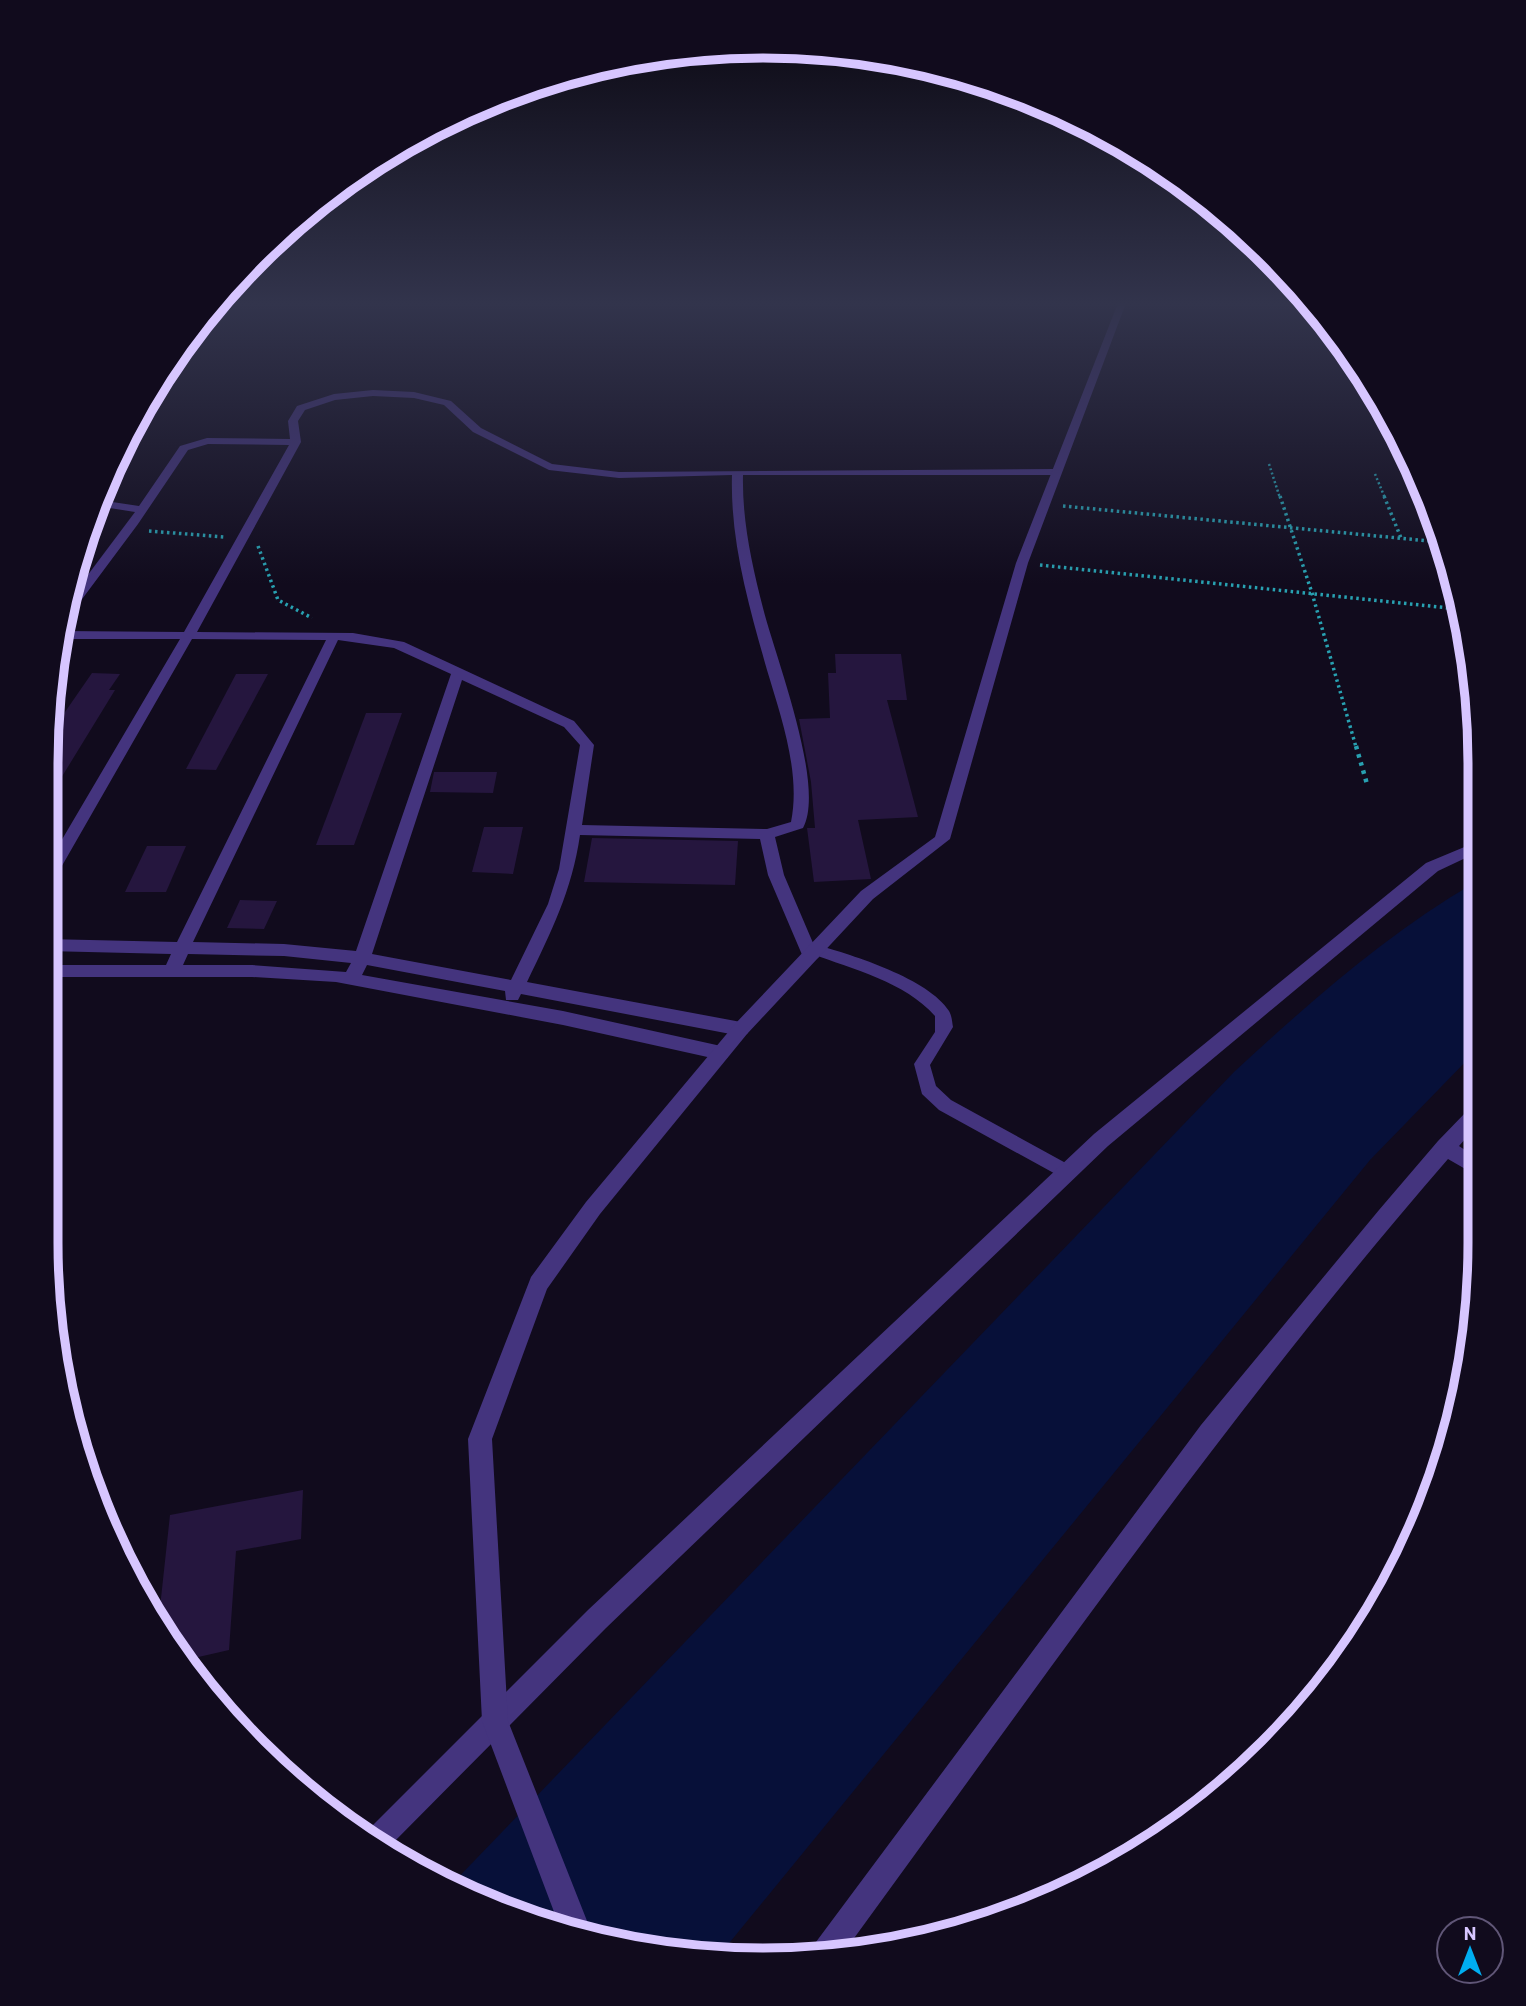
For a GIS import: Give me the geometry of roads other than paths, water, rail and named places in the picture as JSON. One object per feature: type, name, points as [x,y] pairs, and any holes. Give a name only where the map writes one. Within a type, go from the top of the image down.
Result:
[{"type":"street","points":[[58,859],[296,442],[293,421],[301,408],[313,402],[341,397]]},
{"type":"street","points":[[421,397],[447,403],[477,430],[558,470],[619,475],[738,472],[1055,472]]},
{"type":"street","points":[[572,1922],[495,1721],[480,1439],[538,1284],[593,1208],[741,1029],[867,895],[942,839],[1021,563],[1085,397]]},
{"type":"street","points":[[78,596],[189,444],[296,442]]},
{"type":"street","points":[[576,830],[767,835],[798,825],[803,807],[788,718],[757,611],[737,514],[738,472]]},
{"type":"street","points":[[107,504],[142,510]]},
{"type":"street","points":[[69,635],[378,638],[408,645],[458,673],[569,724],[587,745],[576,830],[556,904],[505,1007]]},
{"type":"street","points":[[171,971],[334,636]]},
{"type":"street","points":[[351,979],[362,958],[458,673]]},
{"type":"street","points":[[767,835],[776,875],[814,954]]},
{"type":"street","points":[[381,1835],[597,1619],[1101,1140],[1432,867],[1468,851]]},
{"type":"street","points":[[58,945],[284,950],[362,958],[741,1029]]},
{"type":"street","points":[[58,971],[252,971],[351,979],[505,1007],[721,1053]]},
{"type":"street","points":[[831,1945],[1209,1433],[1468,1122]]},
{"type":"street","points":[[1445,1147],[1468,1162]]},
{"type":"lane","points":[[814,954],[905,985],[934,1001],[945,1018],[945,1028],[922,1064],[928,1089],[945,1105],[1067,1172]]}]
